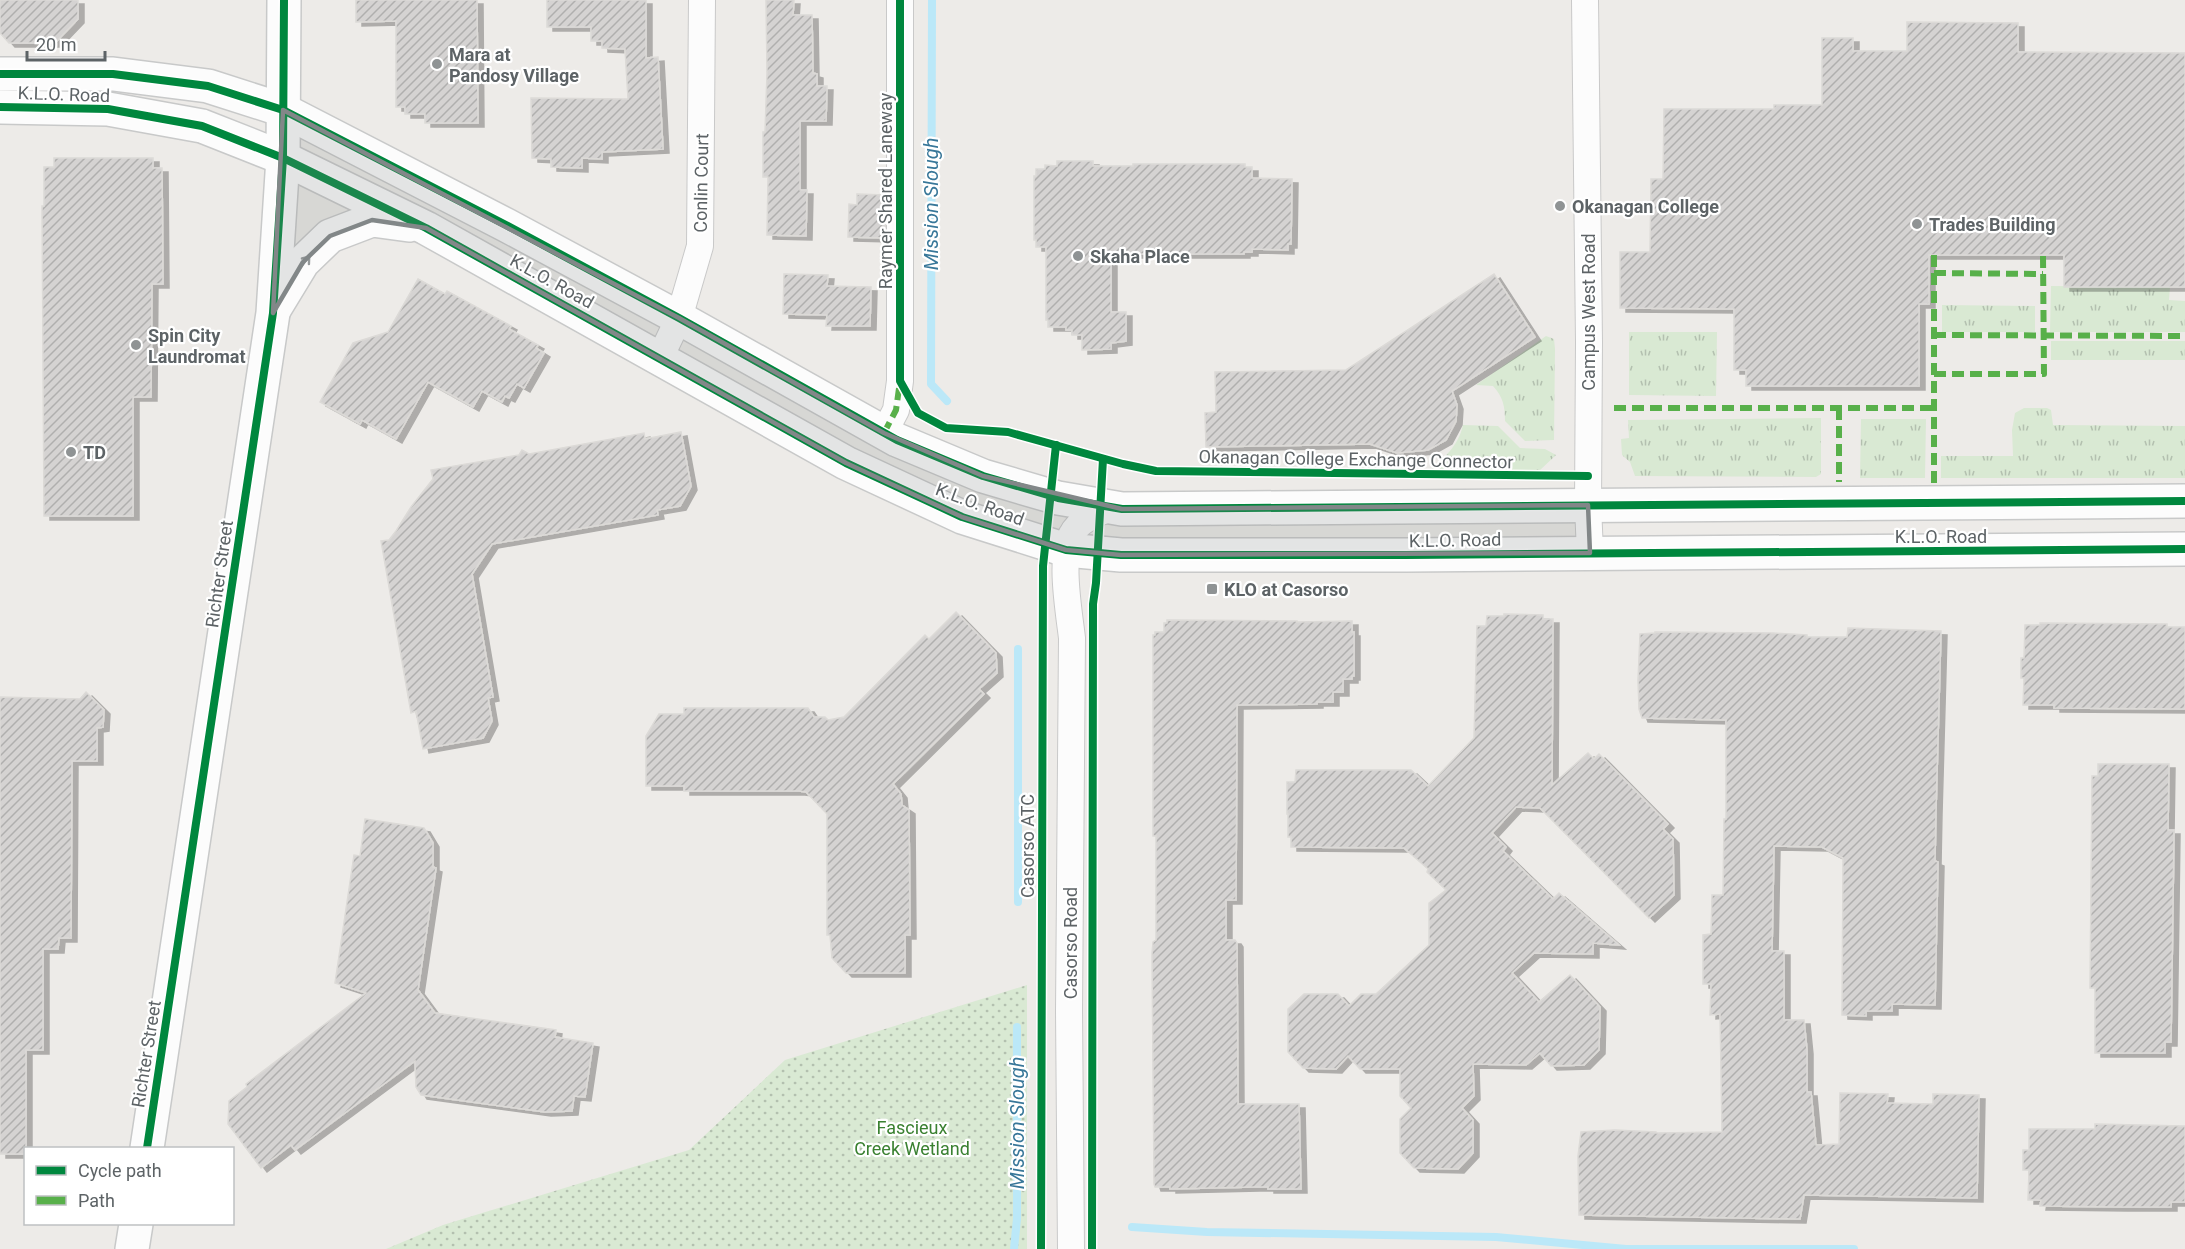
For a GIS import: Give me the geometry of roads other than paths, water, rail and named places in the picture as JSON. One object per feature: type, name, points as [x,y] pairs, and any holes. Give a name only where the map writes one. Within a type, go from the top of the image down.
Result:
[{"type":"main road","name":"Richter Street","points":[[147,1147],[273,313],[283,158],[284,0]]},
{"type":"main road","name":"K.L.O. Road","points":[[0,74],[125,75],[208,86],[283,110],[506,225],[679,318],[884,433],[982,476],[1058,498],[1110,508],[2185,501]]},
{"type":"main road","name":"K.L.O. Road","points":[[0,107],[108,108],[202,126],[283,158],[426,228],[846,463],[962,517],[1082,552],[1406,555],[2185,549]]},
{"type":"main road","points":[[273,313],[303,262],[330,236],[372,220],[426,228]]},
{"type":"main road","points":[[132,1249],[136,1225]]},
{"type":"street","name":"Conlin Court","points":[[660,358],[679,318],[700,246],[702,0]]},
{"type":"street","name":"Raymer Shared Laneway","points":[[884,433],[896,410],[900,381],[900,0]]},
{"type":"street","name":"Campus West Road","points":[[1585,0],[1590,553]]},
{"type":"street","points":[[1082,552],[1072,533],[1088,517],[1110,508]]},
{"type":"street","name":"Casorso Road","points":[[1071,1249],[1069,1011],[1072,638],[1067,600],[1082,552]]},
{"type":"waterway","name":"Mission Slough","points":[[932,0],[931,384],[947,401]]},
{"type":"waterway","name":"Mission Slough","points":[[1018,649],[1018,902]]},
{"type":"waterway","name":"Mission Slough","points":[[1014,1249],[1017,1219],[1017,1027]]},
{"type":"waterway","points":[[1132,1227],[1207,1232],[1496,1237],[1626,1249],[1854,1249]]},
{"type":"place","name":"Mara at Pandosy Village","points":[[437,64]]},
{"type":"place","name":"Okanagan College","points":[[1560,206]]},
{"type":"place","name":"Trades Building","points":[[1917,224]]},
{"type":"place","name":"Skaha Place","points":[[1078,256]]},
{"type":"place","name":"Spin City Laundromat","points":[[136,345]]},
{"type":"place","name":"TD","points":[[71,452]]},
{"type":"place","name":"KLO at Casorso","points":[[1212,589]]},
{"type":"park label","name":"Fascieux Creek Wetland","points":[[912,1137]]}]
